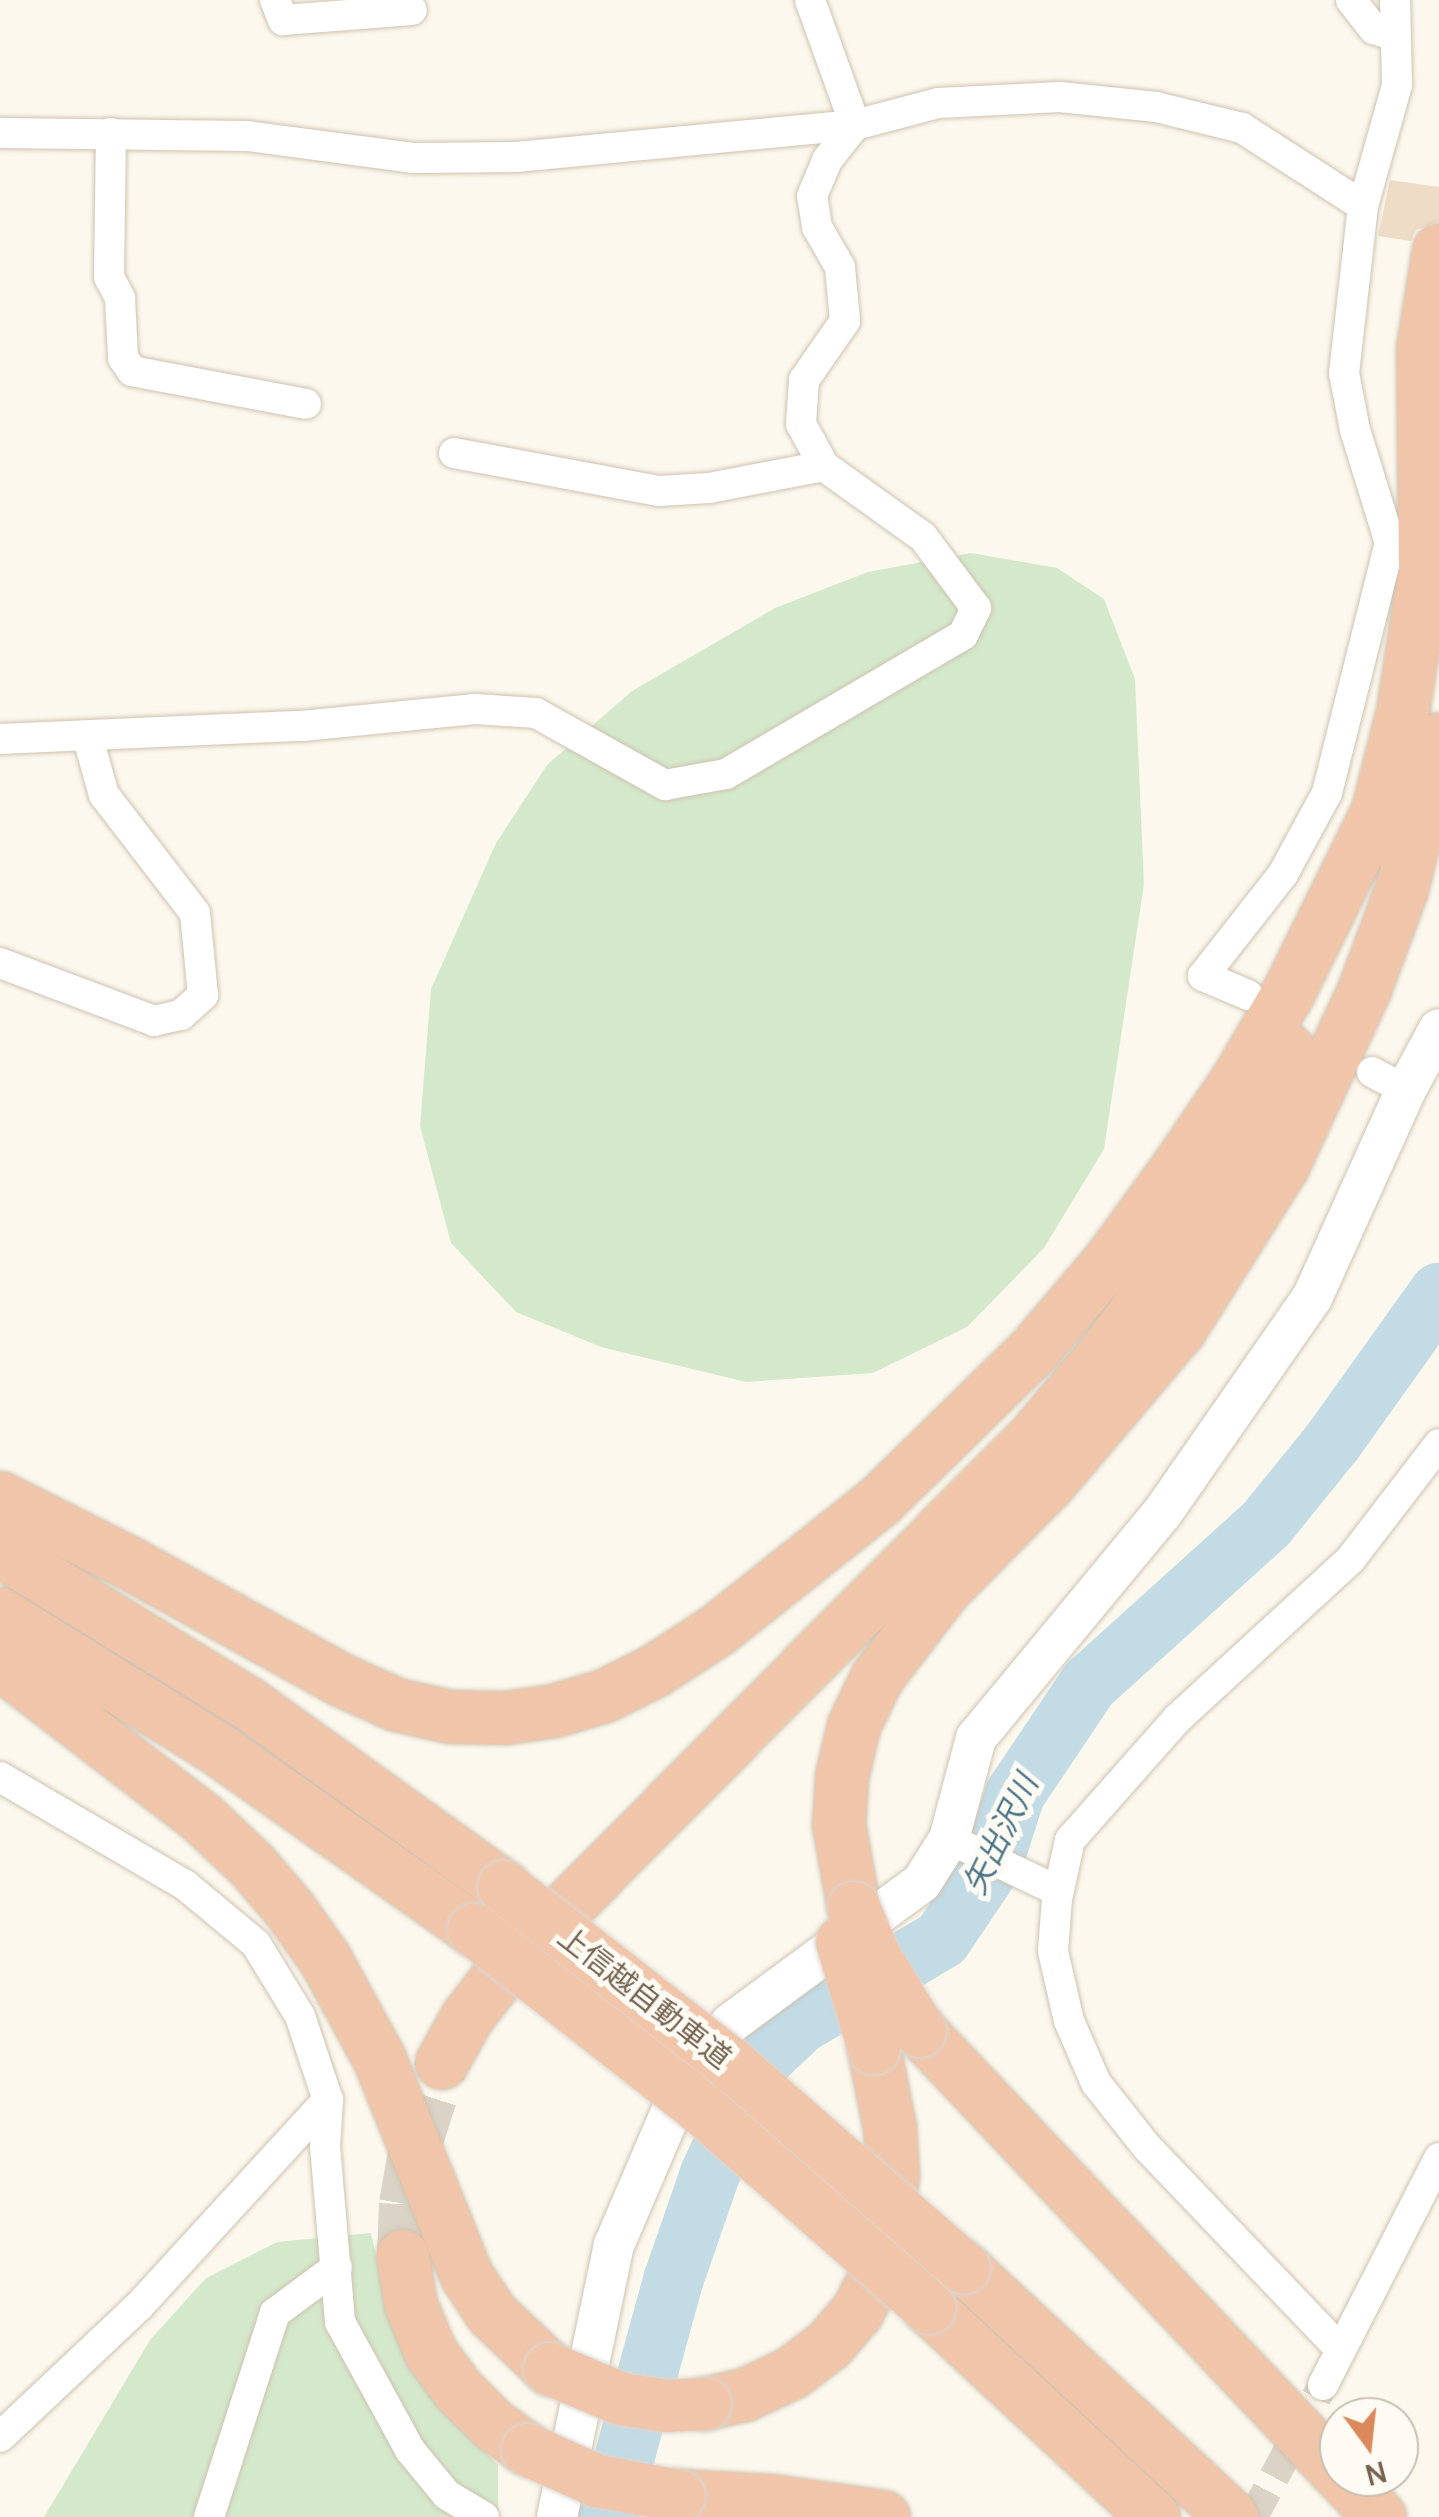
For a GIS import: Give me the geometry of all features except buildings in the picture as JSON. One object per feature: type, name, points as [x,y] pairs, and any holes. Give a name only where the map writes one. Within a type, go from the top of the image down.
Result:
[{"type":"highway","points":[[442,2064],[467,2018],[500,1974],[1034,1437],[1158,1282],[1260,1112],[1344,920],[1403,712],[1425,571],[1423,349],[1439,250]]},
{"type":"highway","points":[[1319,2455],[897,2040],[829,1874],[829,1826],[836,1777],[854,1726],[907,1634],[1048,1485],[1180,1328],[1283,1166],[1366,989],[1402,889],[1439,740]]},
{"type":"highway","points":[[0,1498],[132,1564],[341,1680],[397,1705],[450,1717],[506,1718],[554,1711],[605,1696],[718,1630],[796,1570],[880,1500],[1036,1349],[1109,1262],[1237,1081],[1335,906],[1378,811]]},
{"type":"highway","name":"上信越自動車道","points":[[0,1551],[249,1704],[504,1887],[732,2066],[964,2268],[1232,2517]]},
{"type":"highway","name":"上信越自動車道","points":[[0,1614],[219,1750],[474,1930],[702,2109],[930,2308],[1154,2517]]},
{"type":"highway","points":[[0,1663],[203,1819],[252,1864],[326,1959],[380,2060],[467,2276],[492,2314],[550,2369],[621,2400],[666,2406],[704,2404],[760,2388],[792,2373],[829,2345],[858,2311],[878,2272],[893,2176],[890,2128],[897,2040]]},
{"type":"highway","points":[[403,2256],[411,2305],[431,2352],[481,2414],[528,2450],[597,2481],[679,2496],[771,2500],[884,2517]]},
{"type":"highway","points":[[1360,2497],[1380,2517]]},
{"type":"street","points":[[275,0],[283,20],[412,10]]},
{"type":"street","points":[[810,0],[856,124]]},
{"type":"street","points":[[1351,0],[1374,29],[1396,36]]},
{"type":"street","points":[[1248,996],[1203,976],[1283,874],[1327,793],[1390,543],[1355,430],[1344,373],[1363,206],[1398,85],[1395,0]]},
{"type":"street","points":[[0,134],[246,136],[413,158],[498,157],[856,124],[938,103],[1060,97],[1156,107],[1242,128],[1363,206]]},
{"type":"street","points":[[0,740],[302,726],[475,709],[536,713],[665,785],[726,774],[963,635],[976,608],[923,537],[824,466],[801,424],[804,380],[845,321],[840,267],[818,227],[812,196],[826,160],[856,124]]},
{"type":"street","points":[[111,133],[109,276],[120,298],[122,358],[132,371],[306,404]]},
{"type":"street","points":[[454,453],[659,491],[709,488],[824,466]]},
{"type":"street","points":[[0,963],[154,1021],[181,1016],[203,995],[195,913],[104,795],[88,738]]},
{"type":"street","points":[[557,2517],[614,2245],[687,2075],[731,2023],[922,1882],[958,1844],[976,1738],[1163,1512],[1312,1298],[1389,1081],[1439,1029]]},
{"type":"street","points":[[1339,2348],[1146,2146],[1096,2083],[1069,2022],[1053,1951],[1050,1887],[1070,1840],[1176,1719],[1350,1560],[1439,1444]]},
{"type":"street","points":[[0,1777],[185,1885],[256,1944],[300,2016],[328,2100],[325,2146],[340,2322],[374,2392],[410,2450],[448,2494],[484,2517]]},
{"type":"street","points":[[958,1844],[1050,1887]]},
{"type":"street","points":[[0,2437],[139,2306],[328,2100]]},
{"type":"street","points":[[1323,2385],[1439,2158]]},
{"type":"street","points":[[209,2517],[275,2313],[337,2267]]},
{"type":"green space","points":[[971,553],[1057,568],[1104,599],[1135,679],[1144,884],[1104,1149],[1044,1248],[967,1327],[873,1373],[746,1382],[601,1347],[516,1312],[451,1243],[420,1126],[431,989],[496,843],[547,765],[632,691],[775,608],[868,572]]},
{"type":"green space","points":[[371,2233],[391,2319],[438,2404],[498,2465],[498,2517],[44,2517],[150,2340],[206,2278],[277,2242]]},
{"type":"waterway","name":"矢出沢川","points":[[608,2517],[674,2278],[710,2174],[762,2060],[800,2024],[942,1939],[993,1863],[1015,1794],[1089,1684],[1266,1524],[1334,1440],[1439,1293]]},
{"type":"tunnel","points":[[403,2256],[405,2204],[415,2147],[442,2063]]},
{"type":"tunnel","points":[[1253,2517],[1323,2385]]}]
